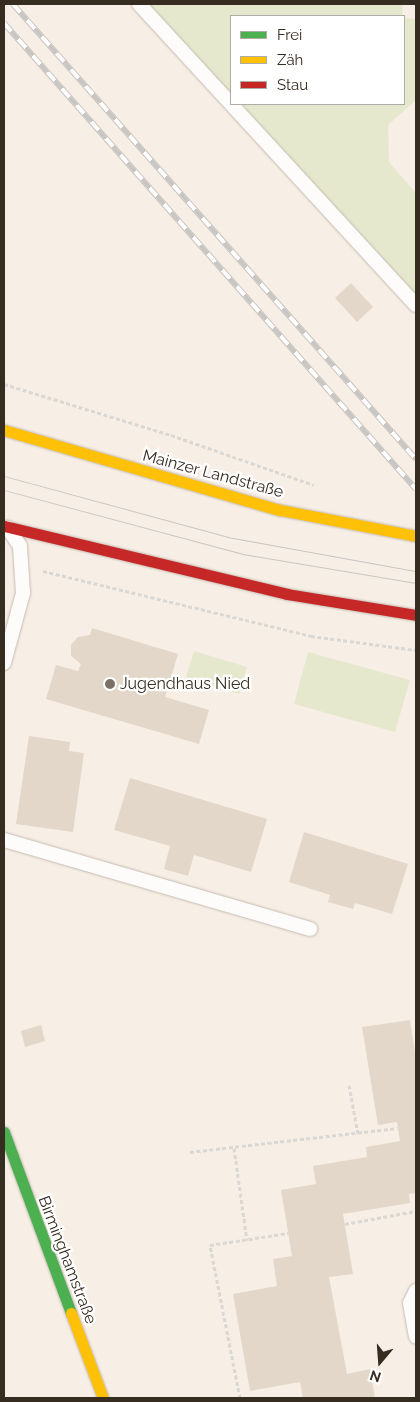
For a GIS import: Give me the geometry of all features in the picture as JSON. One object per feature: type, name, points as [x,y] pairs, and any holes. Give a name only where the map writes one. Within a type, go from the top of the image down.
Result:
[{"type":"main road","name":"Mainzer Landstraße","points":[[4,430],[288,512],[416,536]]},
{"type":"main road","points":[[5,526],[287,594],[416,615]]},
{"type":"main road","name":"Birminghamstraße","points":[[4,1132],[103,1398]]},
{"type":"lane","points":[[138,4],[230,104]]},
{"type":"lane","points":[[231,105],[416,305]]},
{"type":"lane","points":[[4,663],[23,593],[24,567],[20,546],[5,526]]},
{"type":"lane","points":[[4,840],[310,929]]},
{"type":"lane","points":[[416,1291],[410,1303],[416,1336]]},
{"type":"path","points":[[4,384],[227,453]]},
{"type":"path","points":[[24,567],[311,636],[416,650]]},
{"type":"path","points":[[349,1085],[358,1134]]},
{"type":"path","points":[[190,1152],[398,1128]]},
{"type":"path","points":[[234,1148],[246,1240]]},
{"type":"path","points":[[345,1224],[416,1211]]},
{"type":"path","points":[[240,1398],[210,1245],[288,1233]]},
{"type":"green space","points":[[139,4],[403,4],[402,15],[230,15],[230,103]]},
{"type":"green space","points":[[405,18],[416,19],[416,100],[388,125],[389,162],[416,193],[416,305],[232,105],[405,105]]},
{"type":"green space","points":[[194,651],[247,667],[239,694],[186,677]]},
{"type":"green space","points":[[308,652],[410,680],[395,732],[294,704]]},
{"type":"building","points":[[351,283],[373,307],[357,322],[335,298]]},
{"type":"building","name":"Jugendhaus Nied","points":[[92,628],[178,654],[165,697],[209,710],[199,744],[46,699],[56,665],[78,671],[81,664],[71,656],[71,645],[78,637],[90,635]]},
{"type":"building","points":[[29,736],[70,742],[69,751],[84,753],[73,832],[16,824]]},
{"type":"building","points":[[130,778],[267,819],[251,872],[194,855],[188,876],[164,869],[170,846],[114,830]]},
{"type":"building","points":[[304,832],[408,864],[392,914],[355,903],[353,909],[328,902],[330,895],[289,882]]},
{"type":"building","points":[[410,1020],[416,1059],[416,1193],[409,1194],[410,1203],[343,1214],[353,1274],[329,1277],[347,1374],[370,1369],[375,1398],[303,1398],[300,1382],[250,1391],[233,1294],[277,1286],[273,1259],[292,1256],[281,1190],[316,1184],[313,1166],[367,1157],[366,1147],[400,1141],[397,1122],[378,1125],[362,1027]]},
{"type":"building","points":[[41,1025],[45,1041],[25,1047],[21,1031]]},
{"type":"tram line","points":[[4,476],[228,537],[416,571]]},
{"type":"tram line","points":[[4,490],[243,554],[416,583]]},
{"type":"railway","points":[[13,4],[416,459]]},
{"type":"railway","points":[[4,23],[416,489]]},
{"type":"traffic: fast","points":[[4,1132],[71,1313]]},
{"type":"traffic: slow","points":[[4,430],[280,510],[416,536]]},
{"type":"traffic: slow","points":[[71,1313],[103,1398]]},
{"type":"traffic: jam","points":[[4,526],[287,594],[416,615]]},
{"type":"place","name":"Jugendhaus Nied","points":[[110,684]]}]
